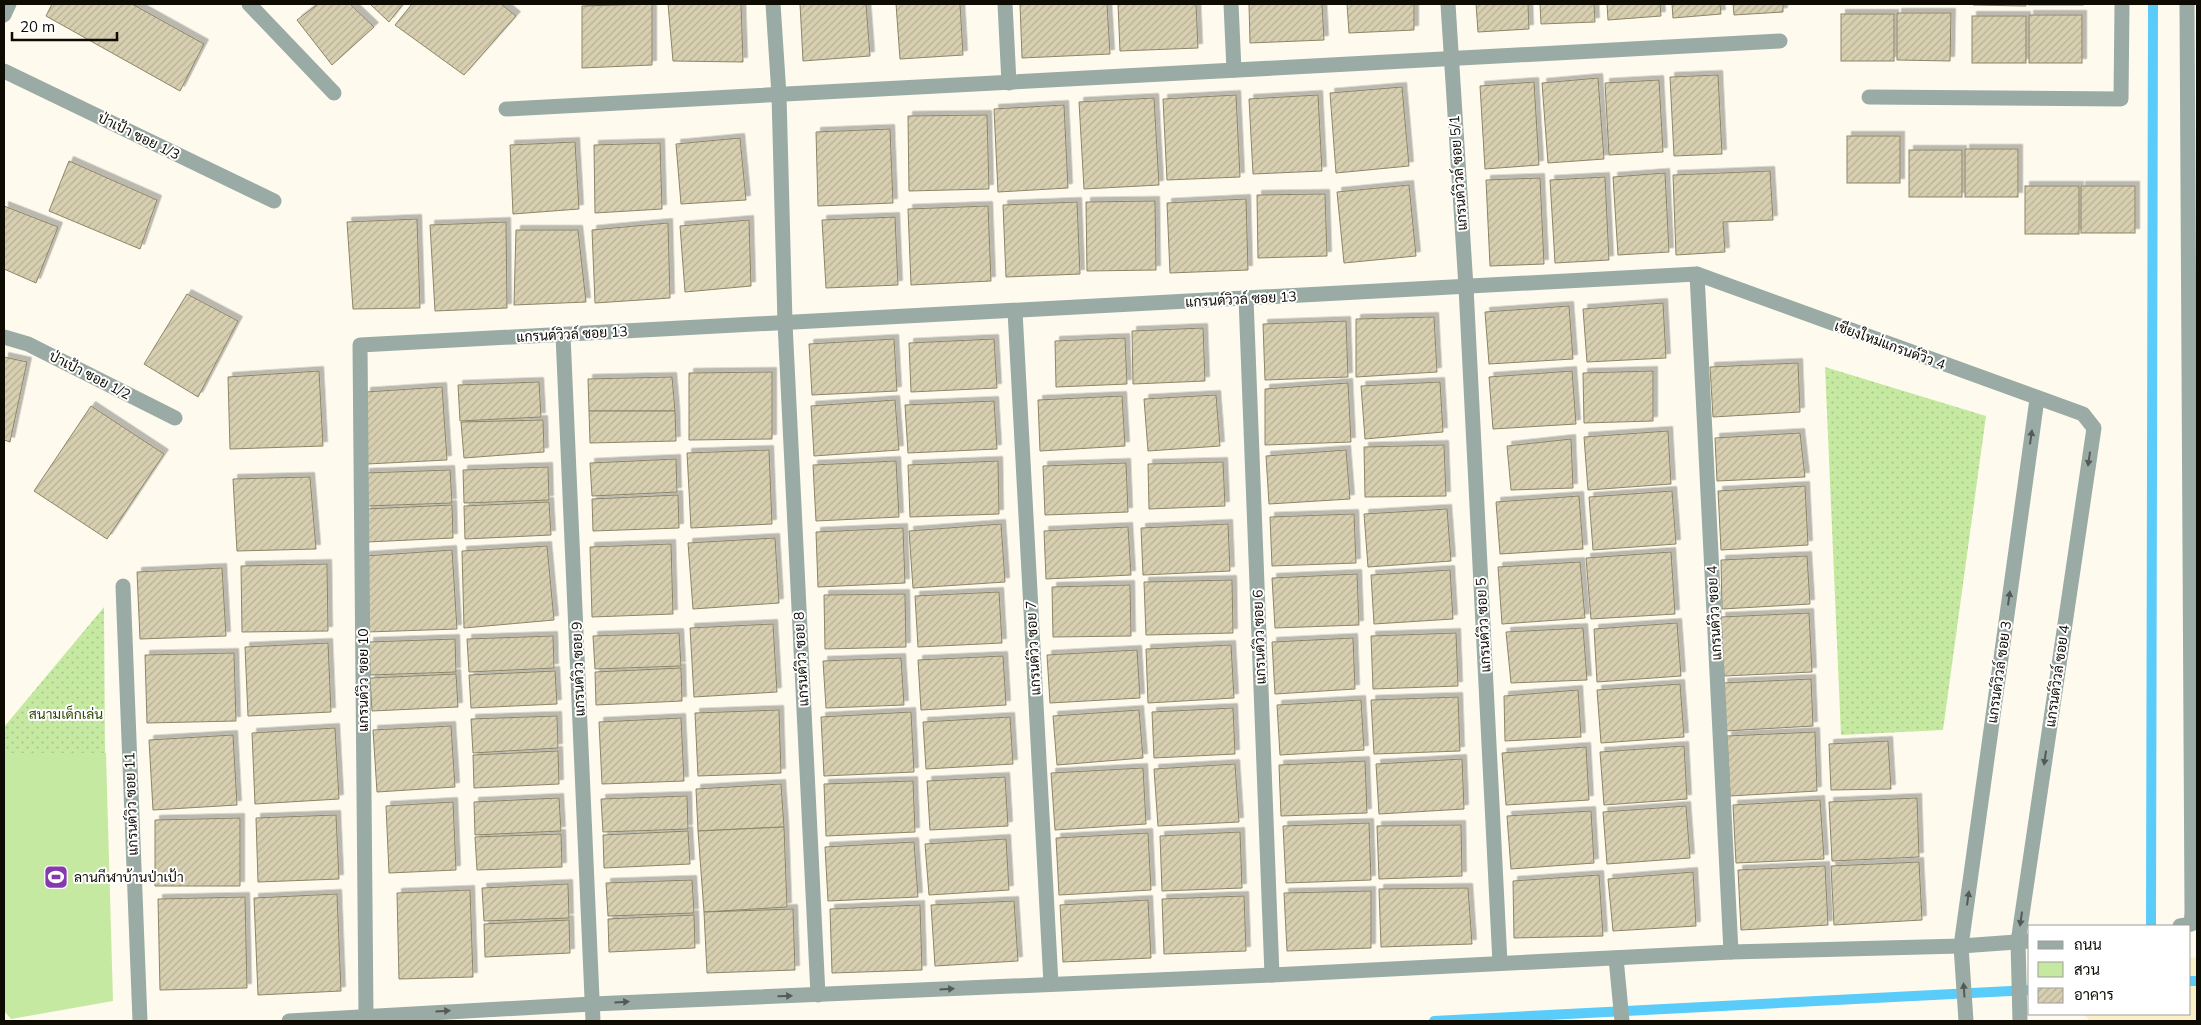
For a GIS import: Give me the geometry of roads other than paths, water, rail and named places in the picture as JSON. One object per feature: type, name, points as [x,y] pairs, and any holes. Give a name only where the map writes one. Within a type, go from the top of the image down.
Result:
[{"type":"street","points":[[4,15],[9,4]]},
{"type":"street","points":[[249,4],[334,92]]},
{"type":"street","points":[[773,4],[779,95],[785,323]]},
{"type":"street","points":[[1005,4],[1009,83]]},
{"type":"street","points":[[1231,4],[1234,70]]},
{"type":"street","name":"แกรนด์วิวล์ ซอย 5/1","points":[[1448,4],[1466,287]]},
{"type":"street","points":[[1869,97],[2121,99],[2122,4]]},
{"type":"street","points":[[2187,4],[2187,925]]},
{"type":"street","points":[[506,109],[1780,41]]},
{"type":"street","name":"ป่าเป้า ซอย 1/3","points":[[4,71],[274,201]]},
{"type":"street","name":"แกรนด์วิวล์ ซอย 13","points":[[360,345],[1697,274]]},
{"type":"street","name":"เชียงใหม่แกรนด์วิว 4","points":[[1697,274],[2037,399],[2083,414]]},
{"type":"street","name":"แกรนด์วิว ซอย 4","points":[[1697,274],[1731,952]]},
{"type":"street","name":"แกรนด์วิว ซอย 5","points":[[1466,287],[1500,963]]},
{"type":"street","name":"แกรนด์วิว ซอย 6","points":[[1246,298],[1272,975]]},
{"type":"street","name":"แกรนด์วิว ซอย 7","points":[[1015,311],[1052,984]]},
{"type":"street","name":"แกรนด์วิว ซอย 8","points":[[785,323],[818,995]]},
{"type":"street","name":"แกรนด์วิว ซอย 9","points":[[563,335],[593,1021]]},
{"type":"street","name":"ป่าเป้า ซอย 1/2","points":[[4,337],[28,344],[175,418]]},
{"type":"street","name":"แกรนด์วิว ซอย 10","points":[[360,345],[366,1015]]},
{"type":"street","name":"แกรนด์วิวล์ ซอย 3","points":[[1966,1019],[1961,946],[2037,399]]},
{"type":"street","name":"แกรนด์วิวล์ ซอย 4","points":[[2020,1018],[2017,959],[2024,941],[2094,428],[2083,414]]},
{"type":"street","name":"แกรนด์วิว ซอย 11","points":[[123,586],[140,1021]]},
{"type":"street","points":[[289,1021],[366,1015],[592,1004],[1272,975],[1731,952],[1961,946],[2024,941]]},
{"type":"street","points":[[1616,958],[1622,1020]]},
{"type":"waterway","points":[[2151,925],[2153,4]]},
{"type":"waterway","points":[[2191,981],[2197,981]]},
{"type":"waterway","points":[[1434,1021],[2028,990]]},
{"type":"place","name":"ลานกีฬาบ้านป่าเป้า","points":[[56,877]]},
{"type":"park label","name":"สนามเด็กเล่น","points":[[66,714]]}]
